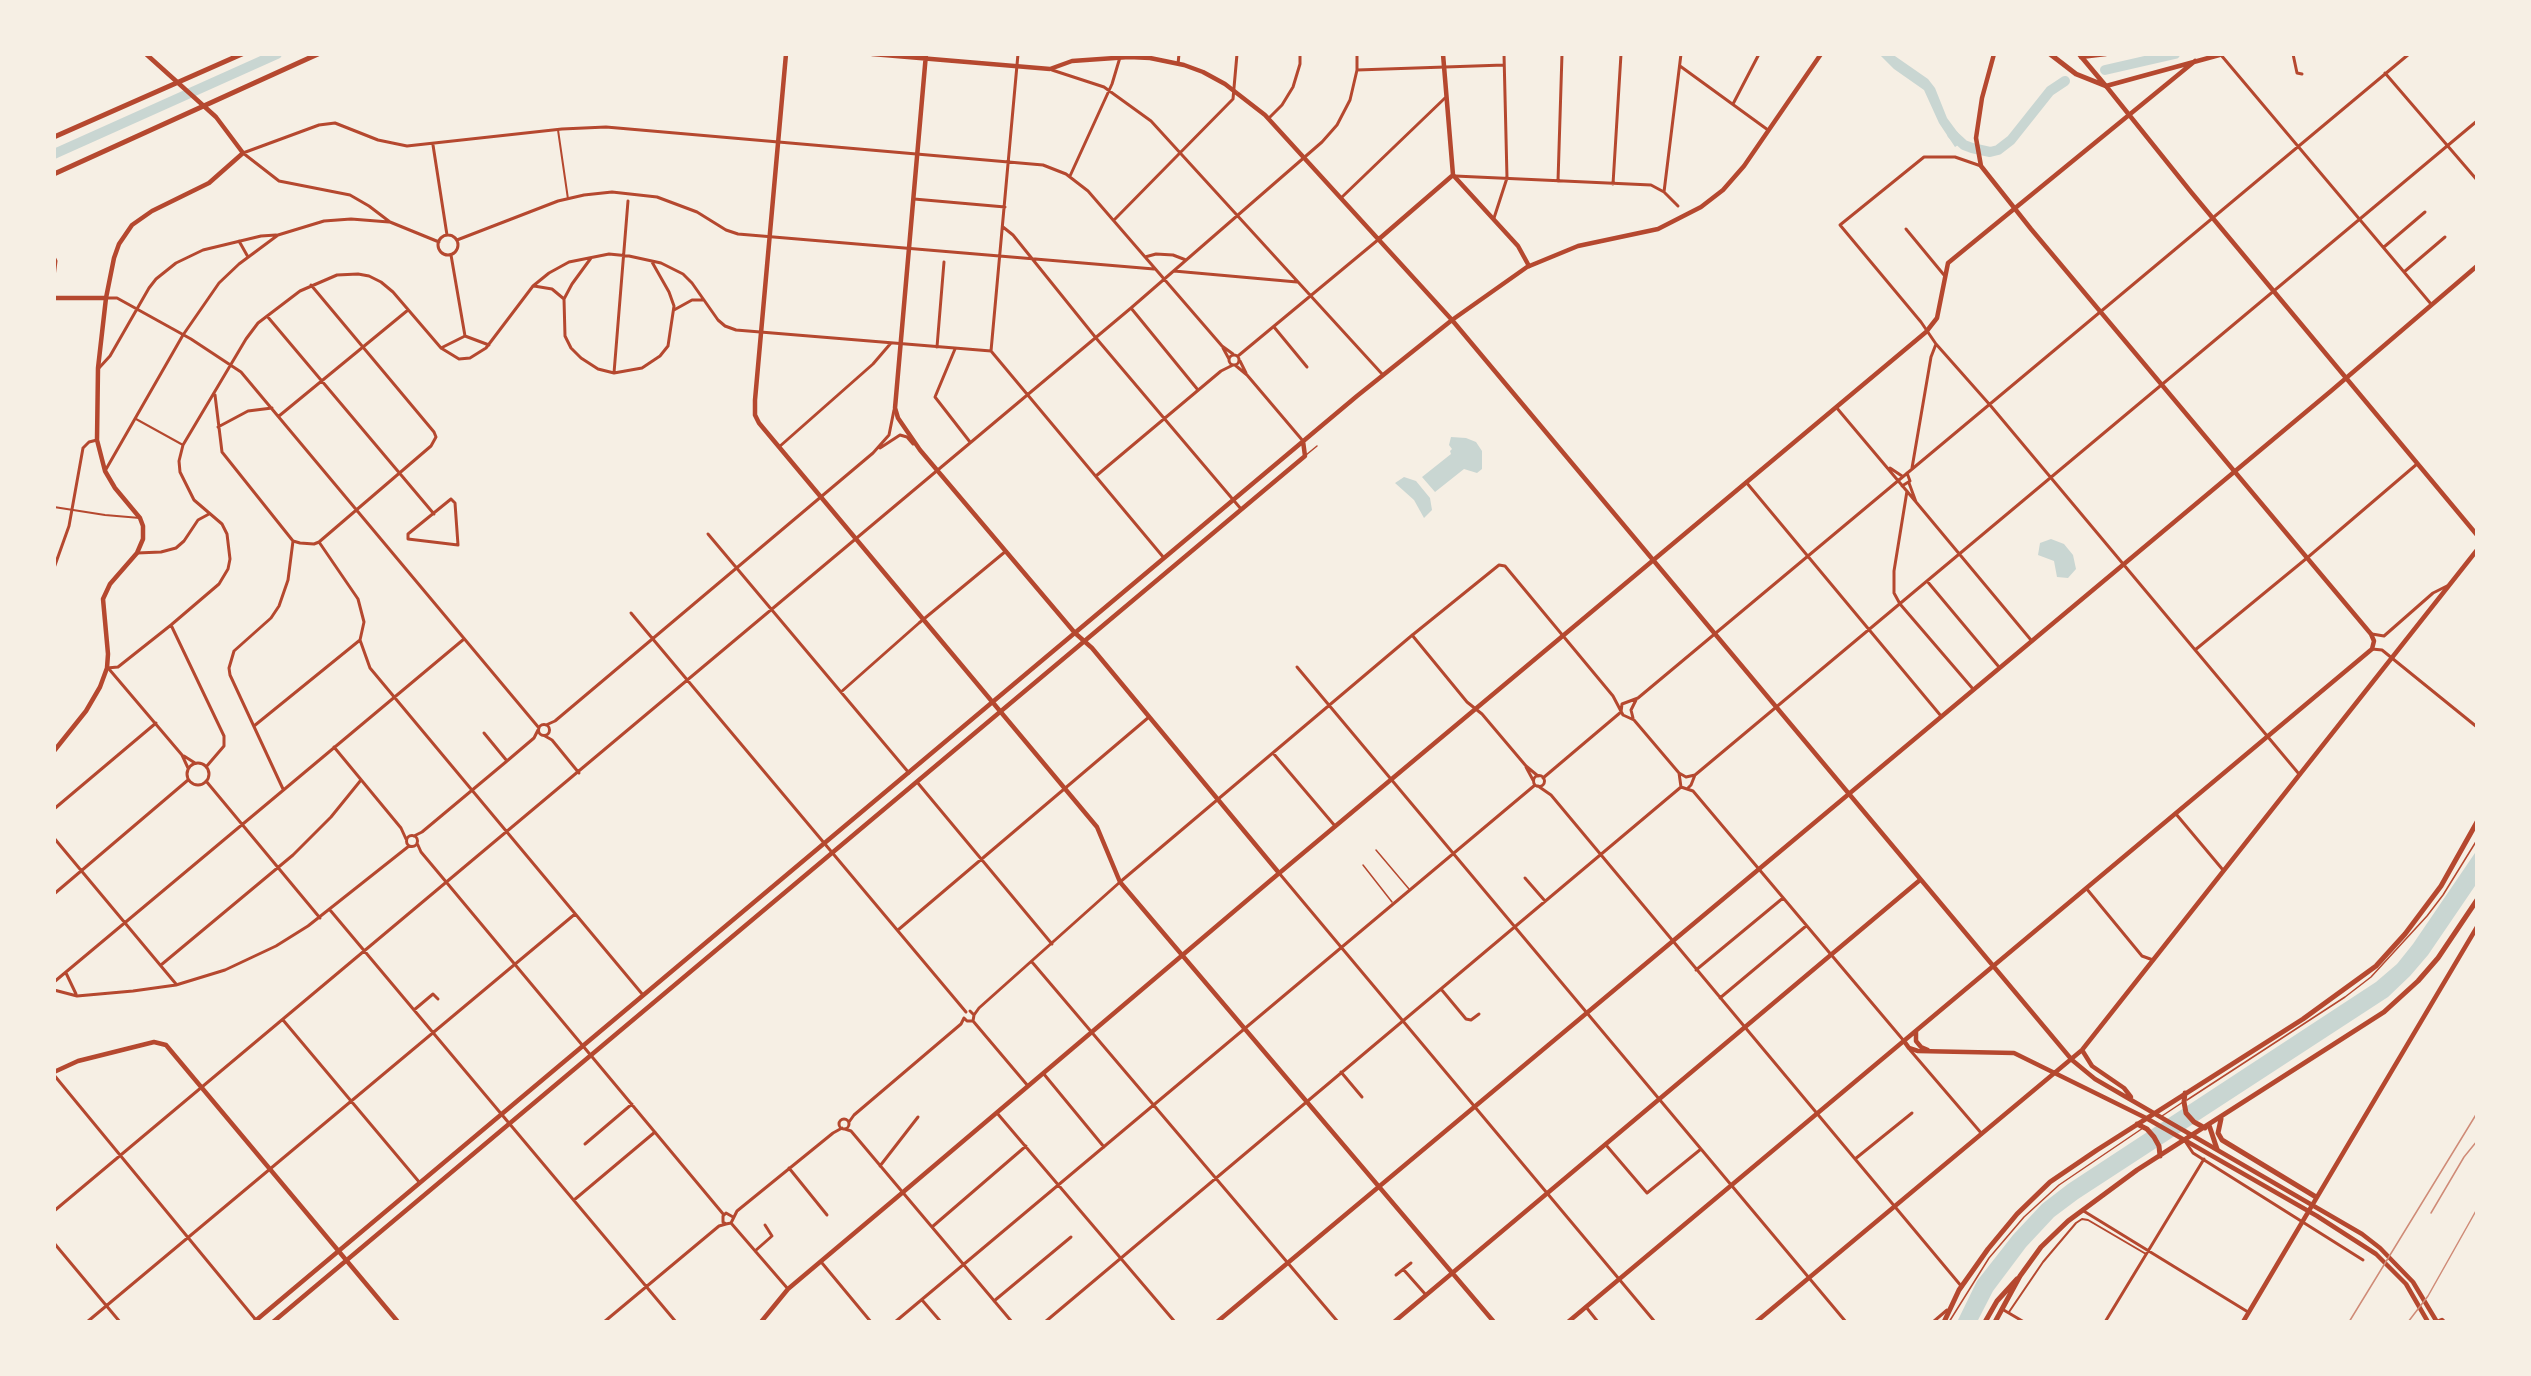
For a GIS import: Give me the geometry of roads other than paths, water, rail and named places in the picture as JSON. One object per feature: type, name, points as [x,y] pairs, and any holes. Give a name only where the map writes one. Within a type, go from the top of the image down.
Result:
[{"type":"main road","points":[[54,751],[86,711],[107,668],[108,647],[103,599],[110,584],[137,553],[144,533],[140,518],[115,488],[105,471],[97,440],[98,368],[106,298],[119,244],[132,225],[152,211],[215,179],[243,153],[205,106],[146,54]]},
{"type":"main road","points":[[54,137],[242,54]]},
{"type":"main road","points":[[54,174],[318,54]]},
{"type":"main road","points":[[786,54],[755,415],[766,432],[820,498],[1097,827],[1120,882],[1494,1322]]},
{"type":"main road","points":[[872,54],[1050,69],[1072,61],[1121,56],[1150,58],[1203,72],[1235,90],[1269,118],[1452,320],[1460,334],[1653,560],[2072,1060],[2095,1079],[2155,1112],[2380,1248],[2413,1282],[2437,1322],[2442,1320],[2444,1322]]},
{"type":"main road","points":[[1443,54],[1453,175],[1518,246],[1529,266]]},
{"type":"main road","points":[[255,1321],[1303,441],[1452,320],[1529,266],[1578,246],[1658,229],[1701,207],[1734,178],[1821,54]]},
{"type":"main road","points":[[1568,1322],[2372,649],[2374,641],[2371,634],[2014,210],[1981,166],[1977,142],[1982,98],[1994,54]]},
{"type":"main road","points":[[2050,54],[2076,75],[2106,86],[2222,54]]},
{"type":"main road","points":[[2080,55],[2106,54]]},
{"type":"main road","points":[[2080,55],[2477,535]]},
{"type":"main road","points":[[926,57],[895,408],[898,418],[920,450],[1149,717],[1279,873]]},
{"type":"main road","points":[[761,1322],[788,1289],[822,1263],[902,1192],[1279,873],[1926,332],[1936,318],[1948,263],[2195,61]]},
{"type":"main road","points":[[1379,239],[1453,175]]},
{"type":"main road","points":[[1217,1322],[2348,377],[2477,266]]},
{"type":"main road","points":[[54,298],[106,298]]},
{"type":"main road","points":[[273,1322],[1305,456],[1303,441]]},
{"type":"main road","points":[[1756,1322],[1983,1135],[2082,1050],[2477,550]]},
{"type":"main road","points":[[1944,1322],[1962,1287],[1988,1249],[2017,1214],[2062,1173],[2303,1019],[2376,966],[2405,934],[2440,886],[2477,822]]},
{"type":"main road","points":[[1394,1322],[1920,880]]},
{"type":"main road","points":[[1995,1322],[2020,1276],[2042,1247],[2081,1209],[2399,1000],[2438,958],[2477,900]]},
{"type":"main road","points":[[2243,1322],[2477,927]]},
{"type":"main road","points":[[1916,1031],[1916,1041],[1921,1047],[1930,1050]]},
{"type":"main road","points":[[1904,1041],[1909,1048],[2007,1052],[2025,1057],[2146,1118],[2317,1216],[2376,1254],[2406,1284],[2428,1322]]},
{"type":"main road","points":[[54,1073],[78,1061],[154,1042],[166,1045],[398,1322]]},
{"type":"main road","points":[[2082,1050],[2092,1066],[2124,1088],[2133,1100]]},
{"type":"main road","points":[[2185,1093],[2186,1113],[2194,1122],[2207,1126],[2217,1149]]},
{"type":"main road","points":[[2224,1116],[2218,1130],[2222,1140],[2316,1197]]},
{"type":"main road","points":[[2137,1124],[2147,1129],[2154,1137],[2159,1146],[2160,1156]]},
{"type":"main road","points":[[1985,1322],[2010,1284],[2020,1276]]},
{"type":"street","points":[[991,351],[1018,54]]},
{"type":"street","points":[[1178,64],[1179,54]]},
{"type":"street","points":[[1114,220],[1231,101],[1235,90],[1237,54]]},
{"type":"street","points":[[1269,118],[1282,105],[1293,87],[1300,64],[1300,54]]},
{"type":"street","points":[[54,1211],[1131,309],[1304,157],[1337,125],[1350,100],[1357,70],[1357,54]]},
{"type":"street","points":[[1493,220],[1507,178],[1504,54]]},
{"type":"street","points":[[1558,181],[1562,54]]},
{"type":"street","points":[[1613,184],[1620,54]]},
{"type":"street","points":[[1664,192],[1681,54]]},
{"type":"street","points":[[1733,104],[1759,54]]},
{"type":"street","points":[[2222,54],[2297,147],[2431,304]]},
{"type":"street","points":[[2293,54],[2297,73],[2302,74]]},
{"type":"street","points":[[895,1322],[1393,903],[1536,784],[1544,780],[1621,712],[1622,704],[1638,698],[2409,54]]},
{"type":"street","points":[[1070,176],[1109,91],[1121,56]]},
{"type":"street","points":[[1357,70],[1504,65]]},
{"type":"street","points":[[1679,66],[1768,130]]},
{"type":"street","points":[[1050,69],[1089,81],[1109,91],[1138,111],[1238,215],[1383,375]]},
{"type":"street","points":[[2385,73],[2477,180]]},
{"type":"street","points":[[1341,198],[1445,98]]},
{"type":"street","points":[[604,1322],[719,1226],[725,1215],[736,1211],[961,1024],[971,1021],[979,1008],[1120,882],[1412,635],[1499,565],[1505,566],[1613,696],[1621,712],[1634,720],[1679,773],[1686,777],[1695,775],[2477,121]]},
{"type":"street","points":[[243,153],[329,123],[345,125],[378,140],[407,146],[433,145],[558,129],[606,127],[1009,161],[1053,167],[1070,176],[1088,191],[1222,346],[1239,358],[1247,375]]},
{"type":"street","points":[[558,129],[568,199]]},
{"type":"street","points":[[433,145],[447,235]]},
{"type":"street","points":[[243,153],[279,181],[350,195],[390,222],[439,242]]},
{"type":"street","points":[[1981,166],[1955,157],[1924,157],[1840,225],[1921,322],[1936,344],[1990,405],[2299,774]]},
{"type":"street","points":[[1453,175],[1651,185],[1664,192],[1678,206]]},
{"type":"street","points":[[447,235],[457,240],[568,199],[612,192],[657,196],[697,212],[726,230],[738,234],[1156,270]]},
{"type":"street","points":[[913,199],[1005,207]]},
{"type":"street","points":[[614,373],[628,201]]},
{"type":"street","points":[[2384,247],[2425,212]]},
{"type":"street","points":[[98,368],[110,356],[156,279],[176,263],[203,250],[278,236],[334,220],[390,222]]},
{"type":"street","points":[[1003,227],[1013,235],[1096,338],[1241,509]]},
{"type":"street","points":[[1906,230],[1944,275]]},
{"type":"street","points":[[439,242],[447,235]]},
{"type":"street","points":[[105,471],[183,335],[219,283],[248,257],[278,236]]},
{"type":"street","points":[[2404,272],[2445,237]]},
{"type":"street","points":[[1221,371],[1234,365],[1274,327],[1379,239]]},
{"type":"street","points":[[451,255],[458,249],[457,240]]},
{"type":"street","points":[[239,242],[248,257]]},
{"type":"street","points":[[439,242],[440,252],[451,255]]},
{"type":"street","points":[[107,668],[118,668],[171,625],[219,584],[228,569],[230,559],[227,534],[222,524],[194,500],[180,472],[179,461],[183,445],[246,339],[267,315],[311,285],[337,275],[369,276],[381,282],[393,292],[441,348],[454,358],[464,359],[477,355],[489,345],[533,286],[560,266],[609,254],[652,262],[683,274],[718,320],[725,326],[736,330],[991,351],[1164,558]]},
{"type":"street","points":[[451,255],[465,336]]},
{"type":"street","points":[[1145,256],[1173,255],[1186,260]]},
{"type":"street","points":[[54,257],[56,261],[54,277]]},
{"type":"street","points":[[591,257],[564,299],[565,336],[571,348],[597,369],[614,373],[642,368],[660,356],[668,346],[674,310],[669,292],[652,262]]},
{"type":"street","points":[[937,347],[944,262]]},
{"type":"street","points":[[1174,271],[1298,282]]},
{"type":"street","points":[[214,395],[222,452],[293,540],[300,543],[319,542],[431,446],[436,437],[434,432],[311,285]]},
{"type":"street","points":[[533,286],[552,289],[564,299]]},
{"type":"street","points":[[106,298],[117,298],[231,363],[279,416],[579,773]]},
{"type":"street","points":[[674,310],[692,300],[704,300]]},
{"type":"street","points":[[1131,309],[1198,390]]},
{"type":"street","points":[[279,416],[408,310]]},
{"type":"street","points":[[267,315],[434,514]]},
{"type":"street","points":[[1274,327],[1307,367]]},
{"type":"street","points":[[441,348],[465,336],[489,345]]},
{"type":"street","points":[[779,447],[873,364],[891,343]]},
{"type":"street","points":[[1911,469],[1931,357],[1936,344]]},
{"type":"street","points":[[1222,346],[1229,360],[1247,375],[1303,441]]},
{"type":"street","points":[[955,349],[935,397],[970,442]]},
{"type":"street","points":[[1096,476],[1221,371],[1233,354]]},
{"type":"street","points":[[54,397],[54,429]]},
{"type":"street","points":[[1836,407],[2031,640]]},
{"type":"street","points":[[218,428],[248,411],[272,408]]},
{"type":"street","points":[[873,453],[889,435],[895,408]]},
{"type":"street","points":[[136,419],[183,445]]},
{"type":"street","points":[[534,738],[546,733],[555,721],[873,453],[900,435],[907,437],[920,450]]},
{"type":"street","points":[[54,568],[65,539],[83,448],[89,442],[97,440]]},
{"type":"street","points":[[2195,650],[2418,463]]},
{"type":"street","points":[[1886,466],[1903,477]]},
{"type":"street","points":[[1907,473],[1917,502]]},
{"type":"street","points":[[1746,482],[1941,716]]},
{"type":"street","points":[[1902,486],[1909,483]]},
{"type":"street","points":[[1907,491],[1893,578],[1894,593],[1900,604],[1973,689]]},
{"type":"street","points":[[452,499],[454,500],[458,546],[408,539],[408,534],[434,514],[452,499]]},
{"type":"street","points":[[54,507],[140,518]]},
{"type":"street","points":[[137,553],[162,552],[176,548],[198,520],[209,514]]},
{"type":"street","points":[[708,534],[909,773]]},
{"type":"street","points":[[283,789],[230,675],[230,659],[241,644],[271,618],[279,606],[288,580],[293,540]]},
{"type":"street","points":[[319,542],[358,599],[364,622],[360,640],[370,668],[644,995]]},
{"type":"street","points":[[841,692],[1006,550]]},
{"type":"street","points":[[1927,581],[1999,667]]},
{"type":"street","points":[[2371,634],[2382,637],[2433,593],[2447,586]]},
{"type":"street","points":[[630,613],[968,1012],[974,1015]]},
{"type":"street","points":[[171,625],[224,736],[224,746],[206,767]]},
{"type":"street","points":[[1412,635],[1467,702],[1476,709],[1526,766],[1544,780],[1551,795],[1600,855],[1962,1287]]},
{"type":"street","points":[[54,982],[465,638]]},
{"type":"street","points":[[254,726],[360,640]]},
{"type":"street","points":[[2372,649],[2382,650],[2477,727]]},
{"type":"street","points":[[1298,667],[1846,1322]]},
{"type":"street","points":[[54,894],[188,780],[188,768],[182,755],[107,668]]},
{"type":"street","points":[[1634,720],[1631,710],[1638,698]]},
{"type":"street","points":[[898,930],[1149,717]]},
{"type":"street","points":[[54,990],[77,996],[133,992],[176,985],[247,961],[276,946],[330,910],[399,852],[413,836],[422,832],[534,738],[541,727],[555,721]]},
{"type":"street","points":[[54,809],[156,723]]},
{"type":"street","points":[[541,727],[546,733]]},
{"type":"street","points":[[484,733],[507,761]]},
{"type":"street","points":[[334,747],[401,828],[408,843],[421,852],[515,963],[692,1179],[725,1215],[733,1217]]},
{"type":"street","points":[[1273,753],[1335,826]]},
{"type":"street","points":[[182,755],[206,767],[209,774],[206,781],[197,785],[188,780]]},
{"type":"street","points":[[188,768],[195,763]]},
{"type":"street","points":[[1526,766],[1536,784],[1551,795]]},
{"type":"street","points":[[1679,773],[1682,787]]},
{"type":"street","points":[[1687,789],[1692,785],[1695,775]]},
{"type":"street","points":[[1536,784],[1538,776]]},
{"type":"street","points":[[161,965],[278,869],[331,817],[361,780]]},
{"type":"street","points":[[206,781],[320,918]]},
{"type":"street","points":[[917,782],[1052,944]]},
{"type":"street","points":[[1682,787],[1693,791],[1904,1041]]},
{"type":"street","points":[[1045,1322],[1682,787]]},
{"type":"street","points":[[2176,813],[2223,870]]},
{"type":"street","points":[[401,828],[413,836],[421,852]]},
{"type":"street","points":[[408,843],[417,841],[422,832]]},
{"type":"street","points":[[54,838],[176,985]]},
{"type":"street","points":[[1447,845],[1459,848]]},
{"type":"street","points":[[1279,873],[1655,1322]]},
{"type":"street","points":[[1525,878],[1545,901]]},
{"type":"street","points":[[2086,888],[2142,956],[2153,960]]},
{"type":"street","points":[[1696,970],[1783,898]]},
{"type":"street","points":[[330,910],[676,1322]]},
{"type":"street","points":[[87,1322],[575,914]]},
{"type":"street","points":[[1510,921],[1521,921]]},
{"type":"street","points":[[1720,998],[1807,926]]},
{"type":"street","points":[[1032,962],[1338,1322]]},
{"type":"street","points":[[66,972],[77,996]]},
{"type":"street","points":[[1441,988],[1467,1019],[1471,1020],[1479,1014]]},
{"type":"street","points":[[414,1010],[433,994],[438,999]]},
{"type":"street","points":[[961,1024],[968,1012],[979,1008]]},
{"type":"street","points":[[964,1017],[971,1021],[1028,1086]]},
{"type":"street","points":[[283,1020],[420,1183]]},
{"type":"street","points":[[1909,1048],[1983,1135]]},
{"type":"street","points":[[1341,1072],[1362,1097]]},
{"type":"street","points":[[54,1073],[255,1321]]},
{"type":"street","points":[[1043,1073],[1104,1147]]},
{"type":"street","points":[[585,1144],[632,1104]]},
{"type":"street","points":[[997,1112],[1175,1322]]},
{"type":"street","points":[[1855,1160],[1912,1113]]},
{"type":"street","points":[[833,1132],[849,1124],[854,1115]]},
{"type":"street","points":[[880,1166],[918,1117]]},
{"type":"street","points":[[845,1119],[850,1131]]},
{"type":"street","points":[[839,1124],[850,1131],[1012,1322]]},
{"type":"street","points":[[574,1200],[655,1132]]},
{"type":"street","points":[[2185,1141],[2193,1153],[2363,1260]]},
{"type":"street","points":[[1606,1144],[1647,1193],[1701,1149]]},
{"type":"street","points":[[931,1227],[1026,1146]]},
{"type":"street","points":[[2105,1322],[2204,1159]]},
{"type":"street","points":[[789,1168],[827,1215]]},
{"type":"street","points":[[2081,1209],[2249,1313]]},
{"type":"street","points":[[731,1223],[736,1211]]},
{"type":"street","points":[[725,1215],[726,1224]]},
{"type":"street","points":[[2009,1312],[2043,1262],[2082,1219],[2088,1220],[2146,1254]]},
{"type":"street","points":[[719,1226],[731,1223]]},
{"type":"street","points":[[731,1223],[788,1289]]},
{"type":"street","points":[[755,1251],[772,1235],[765,1225]]},
{"type":"street","points":[[994,1301],[1071,1237]]},
{"type":"street","points":[[54,1243],[120,1322]]},
{"type":"street","points":[[822,1263],[871,1322]]},
{"type":"street","points":[[1396,1275],[1411,1263]]},
{"type":"street","points":[[1403,1269],[1426,1295]]},
{"type":"street","points":[[922,1300],[941,1322]]},
{"type":"street","points":[[1586,1307],[1598,1322]]},
{"type":"street","points":[[1934,1322],[1951,1307]]},
{"type":"street","points":[[2001,1308],[2024,1322]]},
{"type":"lane","points":[[1305,456],[1317,446]]},
{"type":"lane","points":[[1950,1322],[1971,1285],[2000,1244],[2024,1217],[2059,1185],[2371,977],[2411,936],[2432,909],[2477,840]]},
{"type":"lane","points":[[1376,850],[1410,889]]},
{"type":"lane","points":[[1363,865],[1393,903]]},
{"type":"waterway","points":[[54,154],[277,54]]},
{"type":"waterway","points":[[2105,70],[2175,54]]},
{"type":"waterway","points":[[1952,134],[1964,145],[1972,148],[1990,152],[1998,150],[2011,140],[2050,91],[2065,81]]},
{"type":"railway","points":[[2349,1322],[2477,1113]]},
{"type":"railway","points":[[2431,1213],[2464,1157],[2477,1141]]},
{"type":"railway","points":[[2408,1322],[2428,1296],[2477,1209]]}]
